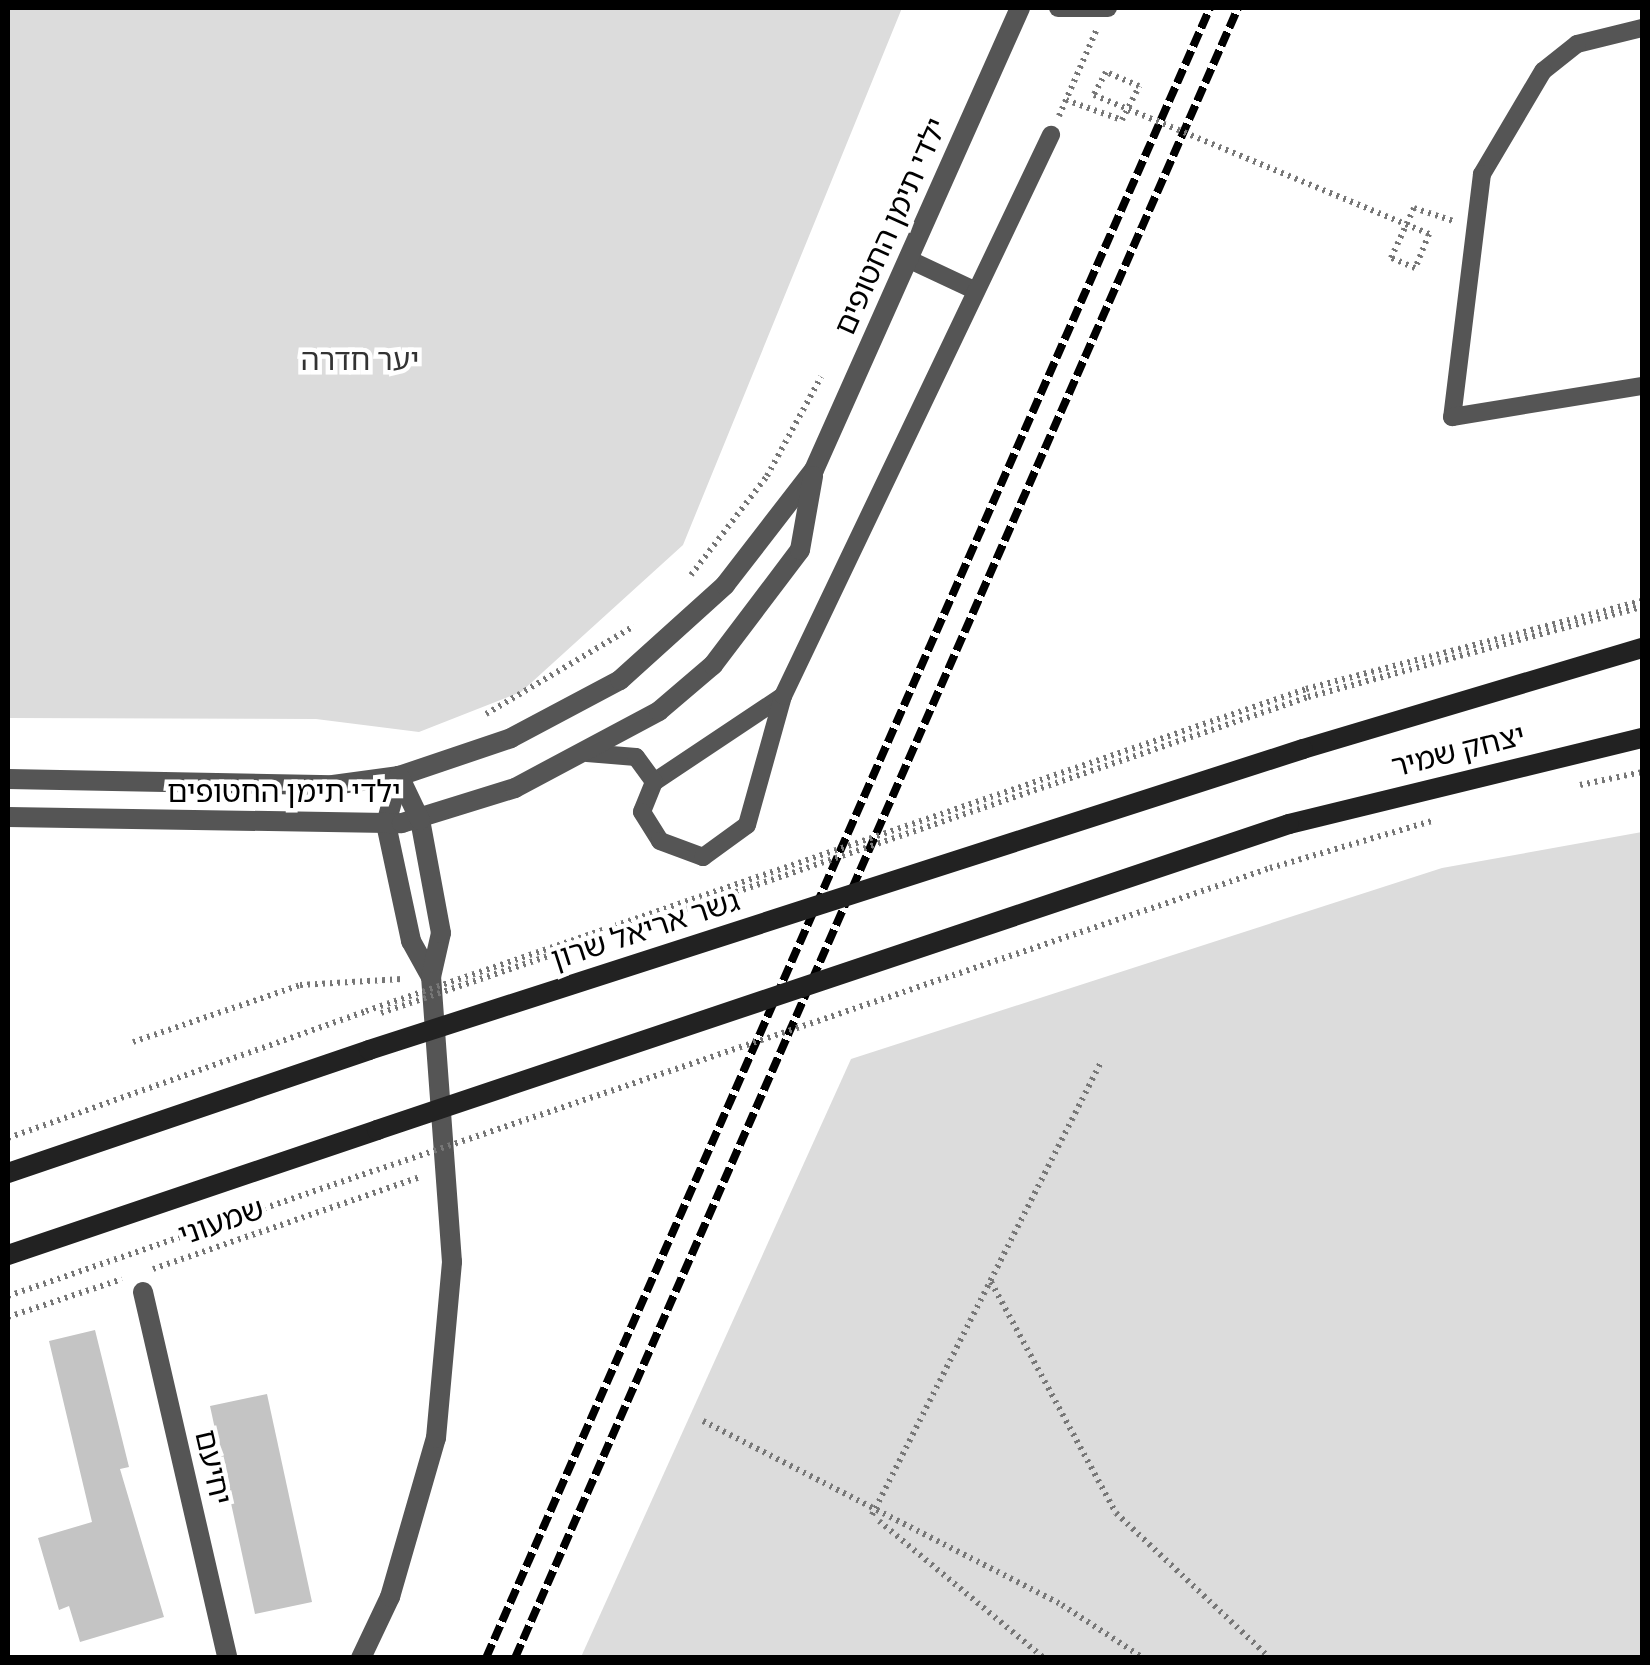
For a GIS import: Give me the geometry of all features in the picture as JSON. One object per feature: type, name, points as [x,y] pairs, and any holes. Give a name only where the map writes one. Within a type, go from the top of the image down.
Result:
[{"type":"main road","name":"יצחק שמיר","points":[[1303,749],[1642,648]]},
{"type":"main road","name":"יצחק שמיר","points":[[8,1254],[1289,824],[1642,738]]},
{"type":"main road","name":"גשר אריאל שרון","points":[[8,1173],[369,1050],[1303,749]]},
{"type":"street","name":"ילדי תימן החטופים","points":[[8,816],[386,824],[420,820],[587,753],[659,711],[766,606],[800,550],[814,470],[1020,8]]},
{"type":"street","name":"ילדי תימן החטופים","points":[[8,779],[334,784],[398,776],[465,757],[620,680],[677,635],[814,470]]},
{"type":"street","points":[[361,1658],[390,1597],[436,1438],[452,1262],[449,1166],[431,977],[441,933],[420,820],[398,776]]},
{"type":"street","points":[[398,776],[386,824],[411,942],[431,977]]},
{"type":"street","name":"יחיעם","points":[[142,1292],[227,1657]]},
{"type":"lane","points":[[1058,8],[1108,8]]},
{"type":"lane","points":[[1642,28],[1577,44],[1544,71],[1482,174],[1469,226],[1452,417],[1642,386]]},
{"type":"lane","points":[[783,696],[654,782],[642,812],[660,841],[703,857],[747,825],[783,696],[1050,136]]},
{"type":"lane","points":[[908,259],[976,291]]},
{"type":"lane","points":[[587,753],[636,757],[654,782]]},
{"type":"path","points":[[1050,136],[1108,8]]},
{"type":"path","points":[[1066,100],[1122,120],[1139,86],[1106,72],[1094,95],[1429,234],[1414,268],[1391,258],[1414,208],[1469,226]]},
{"type":"path","points":[[684,583],[767,476],[826,366]]},
{"type":"path","points":[[8,1138],[1307,693],[1642,604]]},
{"type":"path","points":[[465,757],[467,724],[645,618]]},
{"type":"path","points":[[1566,788],[1642,772]]},
{"type":"path","points":[[8,1296],[1270,868],[1439,819]]},
{"type":"path","points":[[132,1042],[300,985],[431,977]]},
{"type":"path","points":[[872,1515],[1101,1062]]},
{"type":"path","name":"שמעוני","points":[[8,1317],[449,1166]]},
{"type":"path","points":[[991,1280],[1116,1513],[1270,1658]]},
{"type":"path","points":[[704,1421],[872,1515],[1062,1605],[1143,1658]]},
{"type":"path","points":[[872,1515],[1044,1658]]},
{"type":"green space","name":"יער חדרה","points":[[8,8],[902,8],[683,545],[521,692],[419,732],[316,719],[8,718]]},
{"type":"green space","points":[[1642,832],[1642,1657],[581,1657],[851,1059],[1442,868]]},
{"type":"building","points":[[95,1330],[129,1467],[120,1469],[164,1617],[80,1642],[69,1606],[59,1610],[38,1538],[92,1522],[49,1341]]},
{"type":"building","points":[[267,1394],[312,1602],[255,1614],[210,1406]]},
{"type":"railway","points":[[486,1658],[1210,8]]},
{"type":"railway","points":[[515,1658],[1238,8]]}]
